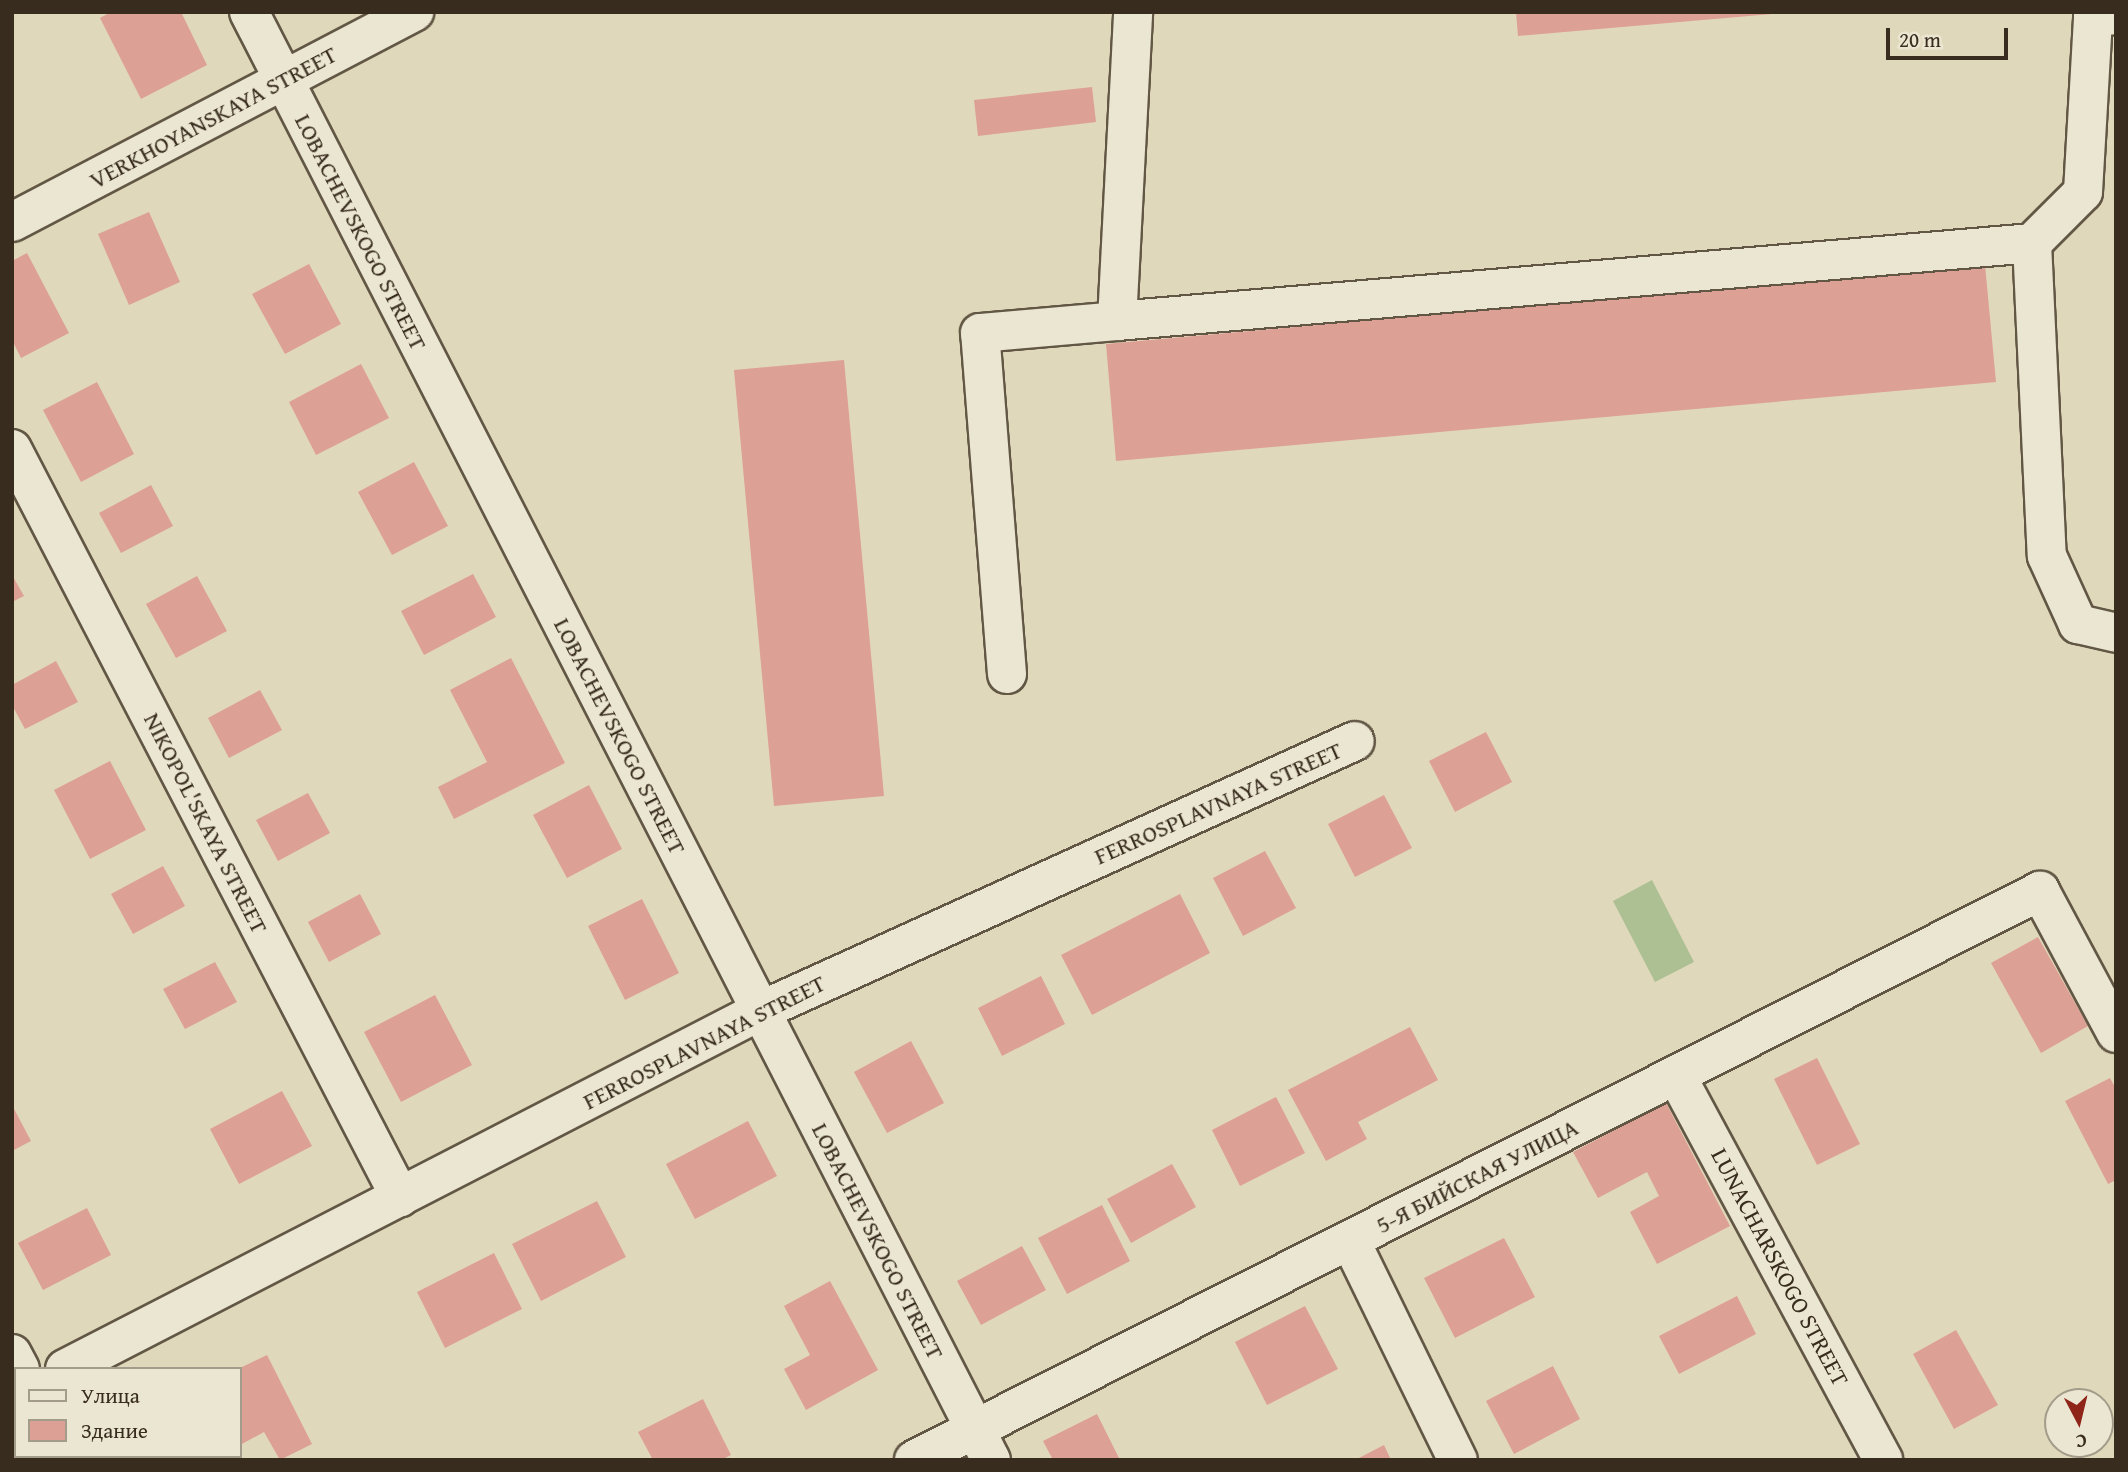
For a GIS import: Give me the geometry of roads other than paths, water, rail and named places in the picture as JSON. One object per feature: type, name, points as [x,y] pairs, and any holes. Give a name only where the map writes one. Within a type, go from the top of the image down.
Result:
[{"type":"street","name":"LOBACHEVSKOGO STREET","points":[[249,12],[983,1444]]},
{"type":"street","name":"VERKHOYANSKAYA STREET","points":[[12,222],[414,12]]},
{"type":"street","points":[[1117,321],[1133,12]]},
{"type":"street","points":[[1007,674],[980,332],[2032,243],[2083,192],[2093,16],[2116,15]]},
{"type":"street","points":[[2032,243],[2047,556],[2078,624],[2116,633]]},
{"type":"street","name":"NIKOPOL'SKAYA STREET","points":[[12,449],[400,1197]]},
{"type":"street","name":"FERROSPLAVNAYA STREET","points":[[69,1367],[760,1011],[1355,741]]},
{"type":"street","name":"5-Я БИЙСКАЯ УЛИЦА","points":[[914,1460],[983,1444],[1350,1240],[2040,891],[2116,1033]]},
{"type":"street","name":"LUNACHARSKOGO STREET","points":[[1676,1075],[1883,1460]]},
{"type":"street","points":[[1350,1240],[1458,1460]]}]
